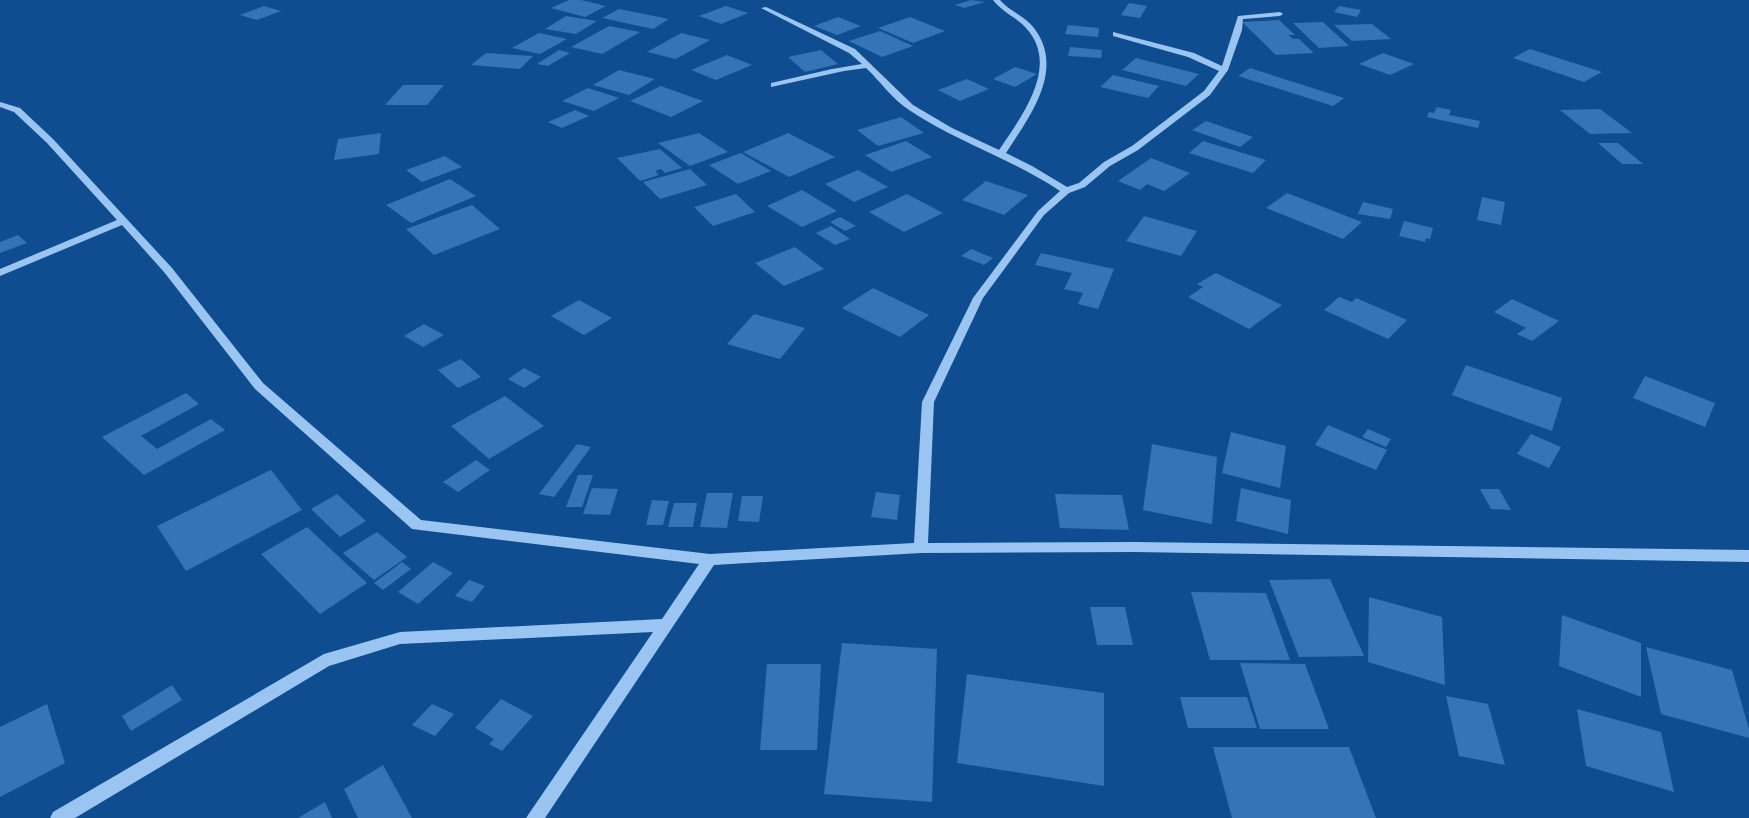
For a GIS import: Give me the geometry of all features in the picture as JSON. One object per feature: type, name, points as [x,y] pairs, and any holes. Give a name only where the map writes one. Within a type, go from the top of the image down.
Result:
[{"type":"street","points":[[996,0],[1030,28],[1045,63],[1036,97],[1000,155]]},
{"type":"street","points":[[764,8],[852,51],[908,106],[1022,164],[1066,191]]},
{"type":"street","points":[[921,548],[928,402],[978,298],[1041,213],[1066,191],[1082,185],[1207,93],[1224,70],[1240,17],[1280,13]]},
{"type":"street","points":[[1116,34],[1191,55],[1224,70]]},
{"type":"street","points":[[774,85],[836,68],[868,66]]},
{"type":"street","points":[[0,104],[17,110],[26,118],[169,270],[259,386],[417,525],[710,560],[921,548],[1135,547],[1749,556]]},
{"type":"street","points":[[0,273],[123,221]]},
{"type":"street","points":[[535,818],[710,560]]},
{"type":"street","points":[[59,818],[324,660],[400,638],[666,625]]},
{"type":"building","points":[[569,0],[606,6],[585,17],[551,8]]},
{"type":"building","points":[[971,0],[985,2],[964,8],[955,5]]},
{"type":"building","points":[[1129,3],[1147,6],[1140,18],[1121,15]]},
{"type":"building","points":[[264,6],[281,11],[257,20],[240,15]]},
{"type":"building","points":[[726,6],[748,13],[721,24],[699,16]]},
{"type":"building","points":[[1339,6],[1361,10],[1357,17],[1334,12]]},
{"type":"building","points":[[619,9],[669,19],[653,29],[602,18]]},
{"type":"building","points":[[566,16],[597,21],[576,34],[545,29]]},
{"type":"building","points":[[838,17],[861,26],[837,35],[814,26]]},
{"type":"building","points":[[910,17],[945,31],[913,43],[878,28]]},
{"type":"building","points":[[1279,20],[1295,35],[1288,35],[1299,39],[1314,53],[1276,55],[1242,22]]},
{"type":"building","points":[[1323,22],[1349,46],[1319,48],[1293,23]]},
{"type":"building","points":[[1372,24],[1391,39],[1352,41],[1334,25]]},
{"type":"building","points":[[1068,25],[1099,28],[1098,37],[1065,34]]},
{"type":"building","points":[[609,26],[640,32],[602,54],[571,47]]},
{"type":"building","points":[[880,31],[913,46],[882,57],[849,41]]},
{"type":"building","points":[[539,33],[567,39],[540,54],[512,48]]},
{"type":"building","points":[[681,33],[710,40],[676,59],[647,52]]},
{"type":"building","points":[[1070,47],[1102,50],[1101,58],[1068,56]]},
{"type":"building","points":[[1530,49],[1602,72],[1584,82],[1513,58]]},
{"type":"building","points":[[559,50],[570,53],[548,66],[537,64]]},
{"type":"building","points":[[821,50],[838,64],[805,72],[788,57]]},
{"type":"building","points":[[486,53],[533,56],[520,69],[471,65]]},
{"type":"building","points":[[1383,53],[1414,64],[1390,75],[1359,64]]},
{"type":"building","points":[[727,55],[752,65],[716,80],[691,70]]},
{"type":"building","points":[[1136,58],[1199,74],[1186,86],[1122,70]]},
{"type":"building","points":[[1015,67],[1037,74],[1015,87],[993,79]]},
{"type":"building","points":[[1250,68],[1344,98],[1333,106],[1238,76]]},
{"type":"building","points":[[619,70],[655,79],[629,95],[593,85]]},
{"type":"building","points":[[1113,75],[1159,86],[1148,98],[1100,87]]},
{"type":"building","points":[[967,79],[989,89],[960,101],[938,90]]},
{"type":"building","points":[[403,85],[444,85],[427,105],[385,105]]},
{"type":"building","points":[[661,86],[703,101],[671,117],[630,101]]},
{"type":"building","points":[[588,88],[619,98],[594,111],[562,101]]},
{"type":"building","points":[[1437,107],[1451,110],[1449,115],[1480,121],[1478,128],[1427,117],[1429,112],[1434,113]]},
{"type":"building","points":[[1600,109],[1632,133],[1590,134],[1560,110]]},
{"type":"building","points":[[575,110],[589,116],[562,128],[548,122]]},
{"type":"building","points":[[901,117],[924,133],[878,146],[857,130]]},
{"type":"building","points":[[1206,121],[1253,137],[1240,147],[1192,130]]},
{"type":"building","points":[[381,133],[379,154],[334,160],[338,139]]},
{"type":"building","points":[[699,133],[728,152],[690,166],[658,143]]},
{"type":"building","points":[[788,133],[835,157],[789,177],[743,152]]},
{"type":"building","points":[[906,141],[932,157],[891,172],[865,155]]},
{"type":"building","points":[[1203,141],[1266,160],[1253,173],[1189,153]]},
{"type":"building","points":[[1598,143],[1618,143],[1643,164],[1622,164]]},
{"type":"building","points":[[660,149],[682,168],[665,173],[661,169],[655,171],[659,175],[640,181],[617,158]]},
{"type":"building","points":[[741,153],[771,171],[738,184],[709,165]]},
{"type":"building","points":[[445,156],[462,167],[422,182],[406,170]]},
{"type":"building","points":[[1151,158],[1190,173],[1164,191],[1147,184],[1140,190],[1118,181]]},
{"type":"building","points":[[690,169],[707,185],[660,199],[643,182]]},
{"type":"building","points":[[858,170],[888,187],[854,202],[825,184]]},
{"type":"building","points":[[450,179],[476,196],[411,223],[386,205]]},
{"type":"building","points":[[986,181],[1028,195],[1004,215],[962,200]]},
{"type":"building","points":[[802,190],[837,211],[802,227],[767,206]]},
{"type":"building","points":[[1287,193],[1362,222],[1343,239],[1266,208]]},
{"type":"building","points":[[736,194],[755,212],[713,226],[694,207]]},
{"type":"building","points":[[907,194],[943,213],[904,232],[869,212]]},
{"type":"building","points":[[1482,197],[1505,202],[1501,225],[1477,220]]},
{"type":"building","points":[[1363,202],[1393,209],[1390,219],[1358,214]]},
{"type":"building","points":[[472,205],[500,229],[434,255],[406,229]]},
{"type":"building","points":[[1144,216],[1197,231],[1181,256],[1126,241]]},
{"type":"building","points":[[840,217],[856,226],[845,231],[830,222]]},
{"type":"building","points":[[1404,221],[1433,228],[1430,239],[1426,238],[1425,242],[1399,236]]},
{"type":"building","points":[[831,226],[850,239],[835,245],[816,233]]},
{"type":"building","points":[[18,235],[27,243],[0,253],[0,242]]},
{"type":"building","points":[[795,247],[824,269],[784,286],[755,263]]},
{"type":"building","points":[[971,249],[993,258],[984,265],[961,256]]},
{"type":"building","points":[[1041,253],[1114,269],[1098,309],[1078,304],[1083,293],[1064,289],[1072,273],[1035,265]]},
{"type":"building","points":[[1216,273],[1282,305],[1249,329],[1188,297],[1203,287],[1197,284]]},
{"type":"building","points":[[873,288],[929,315],[900,337],[842,308]]},
{"type":"building","points":[[1339,297],[1352,302],[1356,298],[1407,320],[1388,339],[1324,310]]},
{"type":"building","points":[[1512,299],[1559,321],[1532,341],[1517,334],[1526,328],[1494,312]]},
{"type":"building","points":[[579,300],[612,318],[584,335],[551,316]]},
{"type":"building","points":[[754,314],[805,328],[780,359],[727,344]]},
{"type":"building","points":[[424,324],[444,335],[423,347],[404,336]]},
{"type":"building","points":[[461,359],[481,377],[458,388],[438,370]]},
{"type":"building","points":[[1466,365],[1562,398],[1552,431],[1452,395]]},
{"type":"building","points":[[524,368],[541,377],[524,388],[508,379]]},
{"type":"building","points":[[1645,376],[1715,403],[1705,427],[1633,398]]},
{"type":"building","points":[[186,393],[199,404],[141,436],[157,449],[211,419],[225,430],[144,475],[102,437]]},
{"type":"building","points":[[505,396],[544,426],[489,459],[451,426]]},
{"type":"building","points":[[1328,425],[1387,450],[1376,470],[1315,445]]},
{"type":"building","points":[[1368,429],[1391,439],[1386,447],[1362,437]]},
{"type":"building","points":[[1231,432],[1286,446],[1280,488],[1222,473]]},
{"type":"building","points":[[1531,434],[1561,447],[1549,468],[1517,454]]},
{"type":"building","points":[[577,444],[591,447],[554,497],[539,494]]},
{"type":"building","points":[[1152,444],[1217,457],[1212,524],[1143,510]]},
{"type":"building","points":[[476,460],[490,470],[458,492],[443,482]]},
{"type":"building","points":[[271,470],[302,510],[186,571],[157,526]]},
{"type":"building","points":[[578,475],[593,475],[582,507],[566,507]]},
{"type":"building","points":[[592,488],[618,489],[610,515],[583,514]]},
{"type":"building","points":[[1241,488],[1291,500],[1288,534],[1236,521]]},
{"type":"building","points":[[1480,489],[1499,489],[1511,510],[1491,509]]},
{"type":"building","points":[[876,492],[900,495],[897,520],[871,517]]},
{"type":"building","points":[[707,493],[733,493],[727,528],[700,527]]},
{"type":"building","points":[[337,494],[366,521],[340,537],[311,509]]},
{"type":"building","points":[[1055,494],[1122,495],[1129,530],[1060,528]]},
{"type":"building","points":[[742,496],[763,496],[759,522],[738,521]]},
{"type":"building","points":[[652,500],[669,501],[663,525],[646,525]]},
{"type":"building","points":[[674,503],[697,503],[693,527],[668,527]]},
{"type":"building","points":[[307,527],[367,583],[320,614],[261,554]]},
{"type":"building","points":[[377,532],[407,557],[374,580],[343,553]]},
{"type":"building","points":[[402,562],[411,569],[383,590],[374,583]]},
{"type":"building","points":[[433,562],[453,573],[418,604],[398,592]]},
{"type":"building","points":[[1330,579],[1364,656],[1299,657],[1269,580]]},
{"type":"building","points":[[469,580],[485,586],[472,602],[455,596]]},
{"type":"building","points":[[1191,592],[1266,593],[1290,660],[1210,660]]},
{"type":"building","points":[[1369,597],[1442,617],[1445,685],[1368,662]]},
{"type":"building","points":[[1090,607],[1125,607],[1133,645],[1097,645]]},
{"type":"building","points":[[1562,615],[1641,643],[1641,697],[1559,666]]},
{"type":"building","points":[[842,643],[937,649],[932,802],[824,794]]},
{"type":"building","points":[[1646,647],[1732,670],[1749,729],[1749,738],[1661,714]]},
{"type":"building","points":[[1240,663],[1305,664],[1329,729],[1260,729]]},
{"type":"building","points":[[767,664],[821,664],[817,750],[760,750]]},
{"type":"building","points":[[967,674],[1104,693],[1104,786],[957,763]]},
{"type":"building","points":[[172,685],[182,700],[131,731],[122,716]]},
{"type":"building","points":[[1446,696],[1488,704],[1505,765],[1459,756]]},
{"type":"building","points":[[1180,697],[1247,697],[1257,728],[1188,728]]},
{"type":"building","points":[[501,699],[533,716],[502,751],[489,744],[494,739],[475,728]]},
{"type":"building","points":[[47,704],[65,763],[0,797],[0,727]]},
{"type":"building","points":[[432,704],[454,714],[435,736],[412,725]]},
{"type":"building","points":[[1577,709],[1661,732],[1674,792],[1586,766]]},
{"type":"building","points":[[1213,747],[1349,747],[1376,818],[1232,818]]},
{"type":"building","points":[[383,765],[412,818],[358,818],[344,789]]},
{"type":"building","points":[[325,802],[332,818],[298,818]]}]
